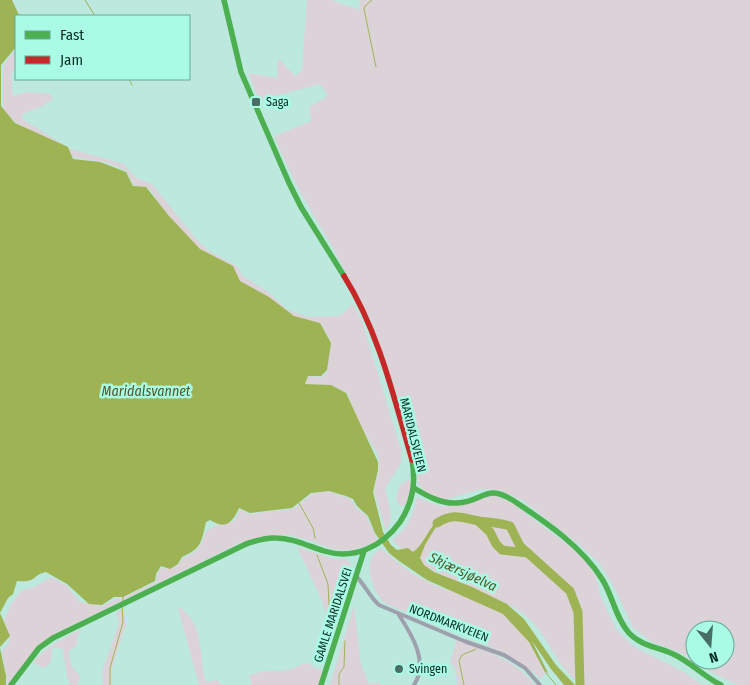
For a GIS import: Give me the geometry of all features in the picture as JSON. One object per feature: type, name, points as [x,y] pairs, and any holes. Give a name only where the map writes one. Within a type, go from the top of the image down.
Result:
[{"type":"street","name":"MARIDALSVEIEN","points":[[11,685],[37,650],[53,638],[260,539],[270,537],[281,538],[343,555],[364,551],[388,534],[406,512],[412,499],[414,470],[411,456],[376,342],[353,290],[301,207],[289,183],[241,72],[224,0]]},
{"type":"street","points":[[414,488],[430,498],[448,502],[462,502],[489,492],[501,493],[514,501],[556,532],[595,570],[605,585],[622,624],[634,638],[644,645],[680,656],[701,674],[721,685]]},
{"type":"street","name":"GAMLE MARIDALSVEI","points":[[321,685],[364,551]]},
{"type":"street","name":"NORDMARKVEIEN","points":[[356,576],[366,586],[370,596],[379,604],[399,614],[504,655],[525,668],[540,685]]},
{"type":"street","points":[[399,614],[419,656],[420,673],[414,685]]},
{"type":"shaded area","points":[[307,0],[332,0],[359,10],[360,0],[750,0],[750,685],[737,685],[707,670],[735,670],[735,620],[685,620],[685,656],[652,642],[633,628],[614,587],[600,564],[577,543],[522,500],[499,490],[481,489],[442,501],[428,494],[418,484],[416,465],[396,392],[371,321],[335,252],[298,188],[275,136],[311,121],[309,107],[328,96],[320,84],[259,100],[248,73],[277,78],[278,58],[295,76],[302,70]]},
{"type":"shaded area","points":[[15,50],[15,68],[11,73],[13,96],[27,92],[50,94],[53,99],[43,106],[22,114],[22,119],[71,149],[124,164],[135,177],[152,184],[196,239],[209,251],[237,266],[243,276],[267,291],[288,310],[308,317],[338,316],[344,313],[352,303],[362,321],[401,450],[401,464],[385,488],[390,516],[389,526],[386,530],[374,492],[379,468],[378,455],[359,423],[347,393],[331,385],[305,385],[308,376],[321,377],[327,372],[331,342],[320,323],[294,318],[239,282],[186,239],[169,219],[150,189],[134,185],[126,171],[108,163],[67,156],[7,115],[3,107],[3,70],[5,63]]},
{"type":"shaded area","points":[[409,480],[411,486],[410,496],[406,504],[401,506],[396,498],[397,492],[402,483]]},
{"type":"shaded area","points":[[327,491],[351,499],[356,508],[366,515],[378,541],[352,550],[334,549],[286,535],[266,536],[240,543],[55,634],[36,648],[8,685],[2,651],[8,643],[9,637],[4,620],[11,604],[21,591],[36,586],[51,577],[67,586],[80,602],[103,606],[156,582],[157,574],[161,568],[176,566],[182,559],[192,554],[198,548],[206,531],[215,526],[234,521],[240,510],[250,514],[293,509],[312,494]]},
{"type":"shaded area","points":[[493,495],[509,501],[582,555],[596,577],[601,597],[616,629],[633,646],[684,672],[702,685],[582,685],[564,669],[540,631],[523,613],[424,566],[392,540],[409,521],[417,497],[439,506],[460,505]]},
{"type":"shaded area","points":[[297,547],[334,559],[347,559],[354,571],[336,625],[330,627],[321,598]]},
{"type":"shaded area","points":[[381,548],[415,575],[428,582],[490,605],[500,611],[523,634],[547,672],[541,679],[525,666],[487,645],[383,602],[376,592],[370,574],[372,557]]},
{"type":"shaded area","points":[[354,606],[361,664],[369,684],[379,682],[380,685],[330,685]]},
{"type":"shaded area","points":[[178,608],[181,608],[196,627],[206,682],[217,680],[222,685],[199,685]]},
{"type":"shaded area","points":[[124,609],[126,625],[112,668],[112,685],[103,685],[102,672],[119,623],[116,612]]},
{"type":"shaded area","points":[[82,629],[77,637],[77,645],[69,651],[72,665],[81,676],[77,685],[70,685],[63,649],[54,647],[52,649],[51,663],[43,668],[33,662],[50,647]]},
{"type":"shaded area","points":[[457,639],[509,662],[535,685],[457,685],[456,670],[450,662]]},
{"type":"shaded area","points":[[309,663],[315,668],[324,670],[319,685],[252,685],[249,676],[262,672],[281,671]]},
{"type":"water","name":"Maridalsvannet","points":[[0,0],[12,0],[19,15],[15,15],[15,48],[1,65],[1,106],[15,123],[68,147],[73,159],[100,162],[126,172],[133,186],[146,187],[169,216],[200,249],[233,266],[240,281],[269,297],[294,316],[320,323],[331,343],[327,370],[321,376],[308,376],[305,384],[331,385],[346,393],[378,462],[373,492],[383,532],[391,545],[397,550],[408,548],[413,552],[439,519],[445,516],[447,520],[437,525],[425,545],[420,558],[424,565],[434,572],[472,587],[507,604],[524,619],[556,665],[575,685],[564,685],[532,641],[548,673],[545,672],[529,642],[503,614],[427,580],[399,561],[389,553],[375,533],[368,516],[357,506],[353,499],[329,491],[311,493],[292,508],[250,513],[239,508],[234,518],[224,525],[210,520],[206,522],[200,544],[193,551],[182,557],[178,564],[170,569],[161,566],[156,574],[155,581],[123,597],[114,597],[102,605],[89,604],[67,584],[46,572],[28,581],[17,581],[13,594],[8,598],[0,613]]},
{"type":"water","points":[[0,613],[10,636],[0,647]]},
{"type":"water","points":[[0,648],[6,676],[6,685],[0,685]]},
{"type":"waterway","points":[[85,0],[94,15]]},
{"type":"waterway","points":[[372,0],[364,9],[376,67]]},
{"type":"waterway","points":[[130,80],[132,85]]},
{"type":"waterway","points":[[299,503],[313,528],[315,538]]},
{"type":"waterway","points":[[437,523],[448,518],[458,517],[510,526],[520,546],[570,591],[578,612],[580,685]]},
{"type":"waterway","points":[[478,521],[490,532],[496,544],[502,550],[528,553]]},
{"type":"waterway","points":[[317,555],[328,584],[329,604],[333,621]]},
{"type":"waterway","points":[[123,597],[123,602]]},
{"type":"waterway","points":[[110,685],[110,668],[123,622],[122,606]]},
{"type":"waterway","points":[[339,685],[339,674],[344,667],[345,641]]},
{"type":"waterway","points":[[464,685],[459,661],[462,655],[476,649]]},
{"type":"waterway","points":[[546,673],[556,685]]},
{"type":"traffic: fast","points":[[224,0],[241,72],[289,183],[301,207],[344,276]]},
{"type":"traffic: fast","points":[[11,685],[39,648],[53,638],[246,544],[264,539],[282,538],[324,551],[346,554],[376,545],[393,531],[400,522],[411,500],[414,477],[412,460]]},
{"type":"traffic: fast","points":[[414,488],[429,497],[445,502],[466,502],[491,493],[506,497],[517,503],[552,527],[594,567],[609,592],[620,620],[629,633],[644,644],[680,657],[721,685]]},
{"type":"traffic: fast","points":[[321,685],[364,551]]},
{"type":"traffic: jam","points":[[344,276],[356,297],[376,342],[392,389],[412,460]]},
{"type":"place","name":"Saga","points":[[256,102]]},
{"type":"place","name":"Svingen","points":[[399,669]]},
{"type":"water label","name":"Skjærsjøelva","points":[[463,572]]}]
